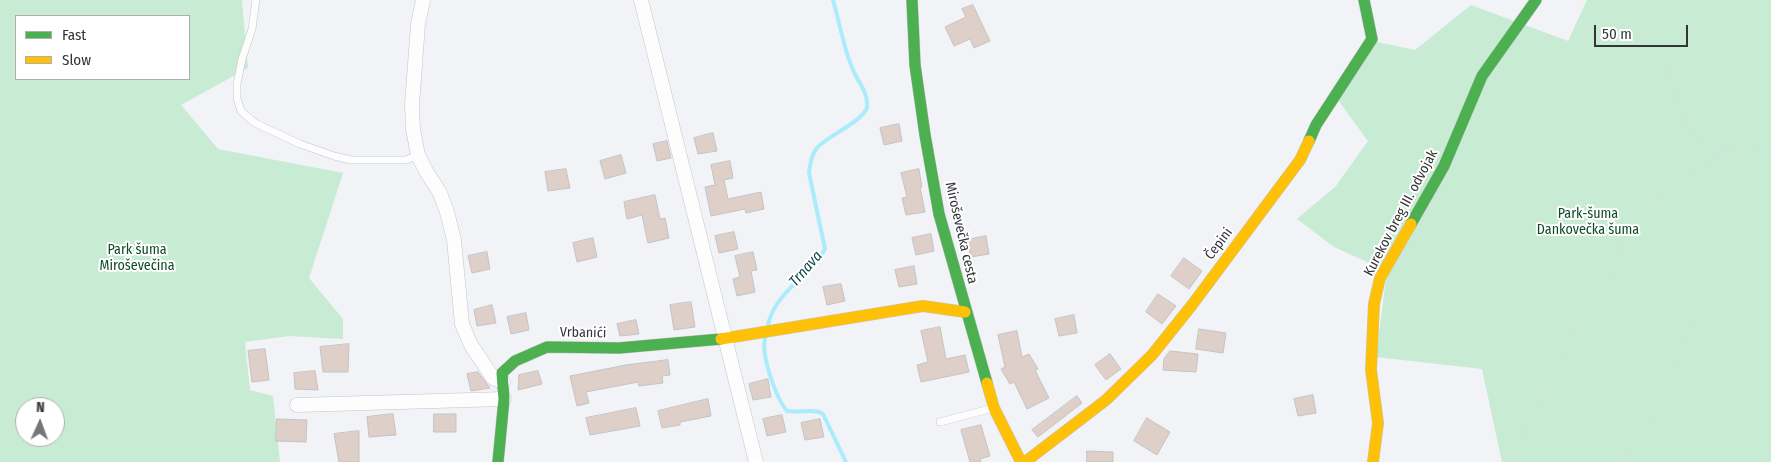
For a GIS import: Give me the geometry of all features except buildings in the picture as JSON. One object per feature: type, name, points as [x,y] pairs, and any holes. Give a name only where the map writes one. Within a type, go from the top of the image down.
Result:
[{"type":"street","points":[[423,0],[418,24],[412,105],[418,155],[440,193],[447,212],[454,240],[462,324],[471,345],[493,378],[503,382],[504,399],[498,462]]},
{"type":"street","points":[[641,0],[756,462]]},
{"type":"street","name":"Miroševečka cesta","points":[[912,0],[915,65],[938,214],[994,408],[1023,462]]},
{"type":"street","name":"Čepini","points":[[1023,462],[1106,400],[1152,355],[1192,305],[1295,167],[1316,125],[1372,39],[1364,0]]},
{"type":"street","name":"Kurekov breg III. odvojak","points":[[1373,462],[1378,423],[1371,370],[1374,304],[1380,278],[1444,166],[1482,76],[1536,0]]},
{"type":"street","name":"Vrbanići","points":[[503,382],[502,373],[515,361],[547,347],[619,348],[726,339],[922,306],[965,312]]},
{"type":"street","points":[[297,405],[504,399]]},
{"type":"lane","points":[[256,0],[252,29],[242,59],[237,84],[237,98],[240,111],[255,123],[300,144],[334,156],[351,160],[406,160],[418,155]]},
{"type":"lane","points":[[940,422],[994,408]]},
{"type":"path","points":[[1713,0],[1699,23],[1674,48],[1667,70],[1687,127],[1701,144],[1771,146]]},
{"type":"path","points":[[1512,462],[1528,424],[1547,388],[1559,371],[1573,329],[1600,300],[1612,280],[1620,246],[1628,225],[1642,208],[1714,158],[1729,145]]},
{"type":"path","points":[[1620,462],[1650,420],[1696,312]]},
{"type":"green space","name":"Park šuma Miroševečina","points":[[0,0],[242,0],[248,68],[181,105],[218,149],[343,173],[309,278],[343,319],[343,339],[289,336],[245,342],[250,390],[273,396],[280,462],[0,462]]},
{"type":"green space","name":"Park-šuma Dankovečka šuma","points":[[1587,0],[1771,0],[1771,462],[1502,462],[1482,369],[1376,357],[1387,271],[1334,247],[1297,219],[1336,186],[1368,141],[1338,100],[1377,42],[1415,50],[1471,5],[1568,41]]},
{"type":"waterway","name":"Trnava","points":[[768,325],[778,303],[825,249],[809,173],[813,154],[822,143],[859,118],[867,107],[866,95],[846,50],[833,0]]},
{"type":"waterway","name":"Trnava","points":[[765,339],[764,346],[767,366],[778,397],[783,405],[787,411],[816,411],[823,414],[846,462]]},
{"type":"traffic: fast","points":[[912,0],[915,65],[939,214],[987,383]]},
{"type":"traffic: fast","points":[[1309,141],[1316,125],[1372,39],[1364,0]]},
{"type":"traffic: fast","points":[[1411,224],[1444,166],[1482,76],[1536,0]]},
{"type":"traffic: fast","points":[[498,462],[504,399],[502,373],[515,361],[547,347],[619,348],[721,339]]},
{"type":"traffic: slow","points":[[1025,462],[1106,400],[1152,355],[1192,305],[1300,160],[1309,141]]},
{"type":"traffic: slow","points":[[1373,462],[1378,423],[1371,370],[1374,304],[1380,278],[1411,224]]},
{"type":"traffic: slow","points":[[721,339],[923,306],[965,312]]},
{"type":"traffic: slow","points":[[987,383],[994,408],[1021,462]]}]
